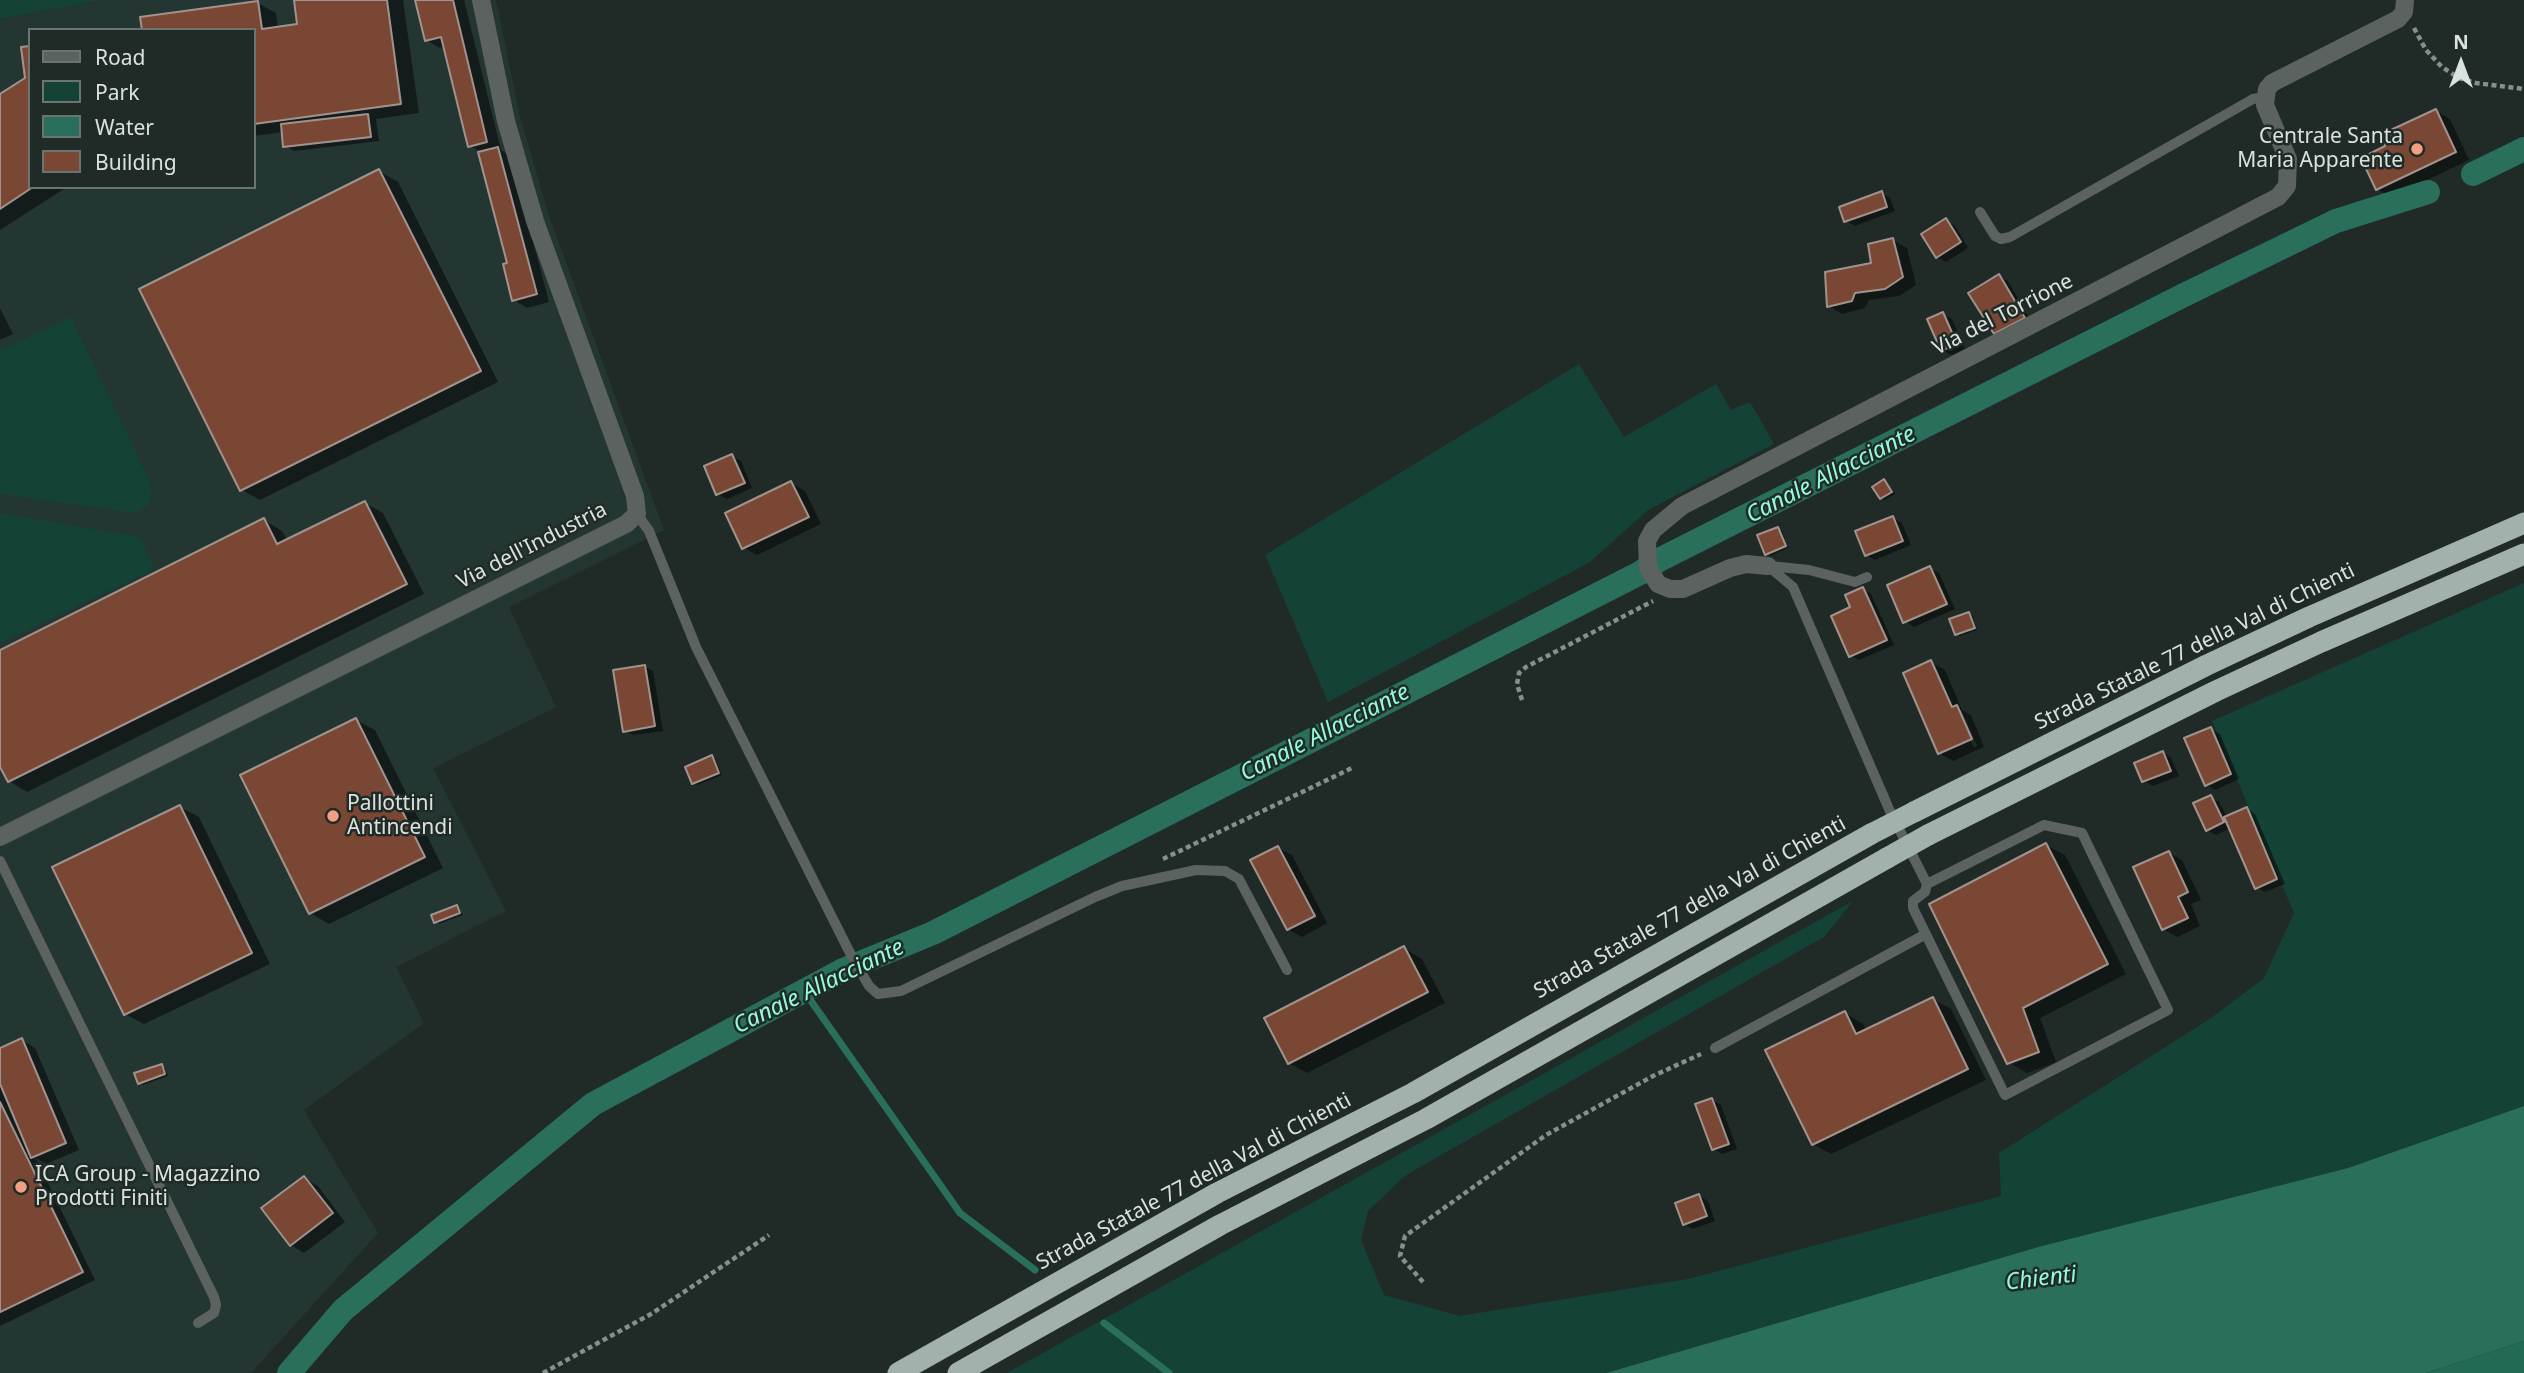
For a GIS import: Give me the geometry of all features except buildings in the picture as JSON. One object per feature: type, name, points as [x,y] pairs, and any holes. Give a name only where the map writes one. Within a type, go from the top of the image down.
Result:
[{"type":"highway","name":"Strada Statale 77 della Val di Chienti","points":[[898,1373],[1217,1193],[1413,1093],[1871,834],[2218,659],[2524,523]]},
{"type":"highway","points":[[958,1373],[1220,1225],[1426,1119],[1928,835],[2239,680],[2524,554]]},
{"type":"street","name":"Via dell'Industria","points":[[0,837],[626,524],[637,514],[635,496],[535,221],[506,121],[481,0]]},
{"type":"street","points":[[2265,97],[2267,89],[2273,83],[2389,24],[2404,6]]},
{"type":"street","name":"Via del Torrione","points":[[1664,586],[1648,568],[1647,541],[1653,530],[1682,506],[2278,197],[2287,187],[2288,159],[2265,106],[2265,97]]},
{"type":"street","points":[[1664,586],[1683,589],[1730,568],[1746,564],[1768,566]]},
{"type":"lane","points":[[1980,212],[1995,236],[2001,239],[2010,237],[2253,99],[2265,97]]},
{"type":"lane","points":[[637,514],[649,531],[696,647],[849,951],[869,986],[878,994],[901,991],[1122,886],[1196,870],[1225,871],[1239,880],[1287,970]]},
{"type":"lane","points":[[1768,566],[1809,570],[1855,582],[1867,577]]},
{"type":"lane","points":[[1768,566],[1793,587],[1889,809],[1927,884],[1925,892],[1913,901],[1913,908],[2005,1095],[2168,1010],[2082,834],[2044,825],[1927,884]]},
{"type":"lane","points":[[0,861],[214,1297],[214,1313],[198,1323]]},
{"type":"lane","points":[[1715,1048],[1926,934]]},
{"type":"path","points":[[2404,6],[2426,50],[2442,67],[2459,78],[2476,83],[2524,89]]},
{"type":"path","points":[[1522,700],[1517,684],[1520,673],[1526,667],[1661,597],[1664,586]]},
{"type":"path","points":[[1145,881],[1158,862],[1354,766]]},
{"type":"path","points":[[1423,1282],[1400,1256],[1405,1236],[1546,1135],[1653,1076],[1715,1048]]},
{"type":"path","points":[[542,1373],[651,1314],[769,1235]]},
{"type":"shaded area","points":[[104,0],[496,0],[519,113],[548,213],[664,530],[509,607],[556,707],[433,768],[506,911],[396,967],[424,1023],[304,1110],[378,1233],[251,1373],[0,1373],[0,19]]},
{"type":"shaded area","points":[[2524,1341],[2524,1373],[2426,1373]]},
{"type":"green space","points":[[0,0],[104,0],[0,19]]},
{"type":"green space","points":[[71,317],[152,486],[150,504],[135,513],[0,494],[0,350]]},
{"type":"green space","points":[[1579,364],[1624,437],[1716,384],[1731,410],[1750,402],[1774,444],[1648,510],[1590,562],[1328,702],[1265,555]]},
{"type":"green space","points":[[0,513],[140,537],[155,569],[0,643]]},
{"type":"green space","points":[[2524,583],[2524,1106],[2348,1168],[2042,1246],[1606,1373],[1007,1373],[1853,901],[1824,937],[1406,1175],[1368,1211],[1361,1240],[1384,1295],[1460,1316],[1688,1279],[2001,1196],[1999,1153],[2211,1018],[2264,978],[2294,913],[2212,721]]},
{"type":"water","name":"Chienti","points":[[2524,1106],[2524,1341],[2426,1373],[1606,1373],[2042,1246],[2348,1168]]},
{"type":"waterway","name":"Canale Allacciante","points":[[2473,174],[2524,149]]},
{"type":"waterway","name":"Canale Allacciante","points":[[289,1373],[343,1310],[593,1104],[843,970],[933,933],[1640,573],[1659,560],[2184,295],[2336,221],[2428,192]]},
{"type":"waterway","points":[[804,991],[960,1213],[1035,1270]]},
{"type":"waterway","points":[[1104,1323],[1169,1373]]},
{"type":"place","name":"Centrale Santa Maria Apparente","points":[[2417,149]]},
{"type":"place","name":"Pallottini Antincendi","points":[[333,816]]},
{"type":"place","name":"ICA Group - Magazzino Prodotti Finiti","points":[[21,1187]]}]
